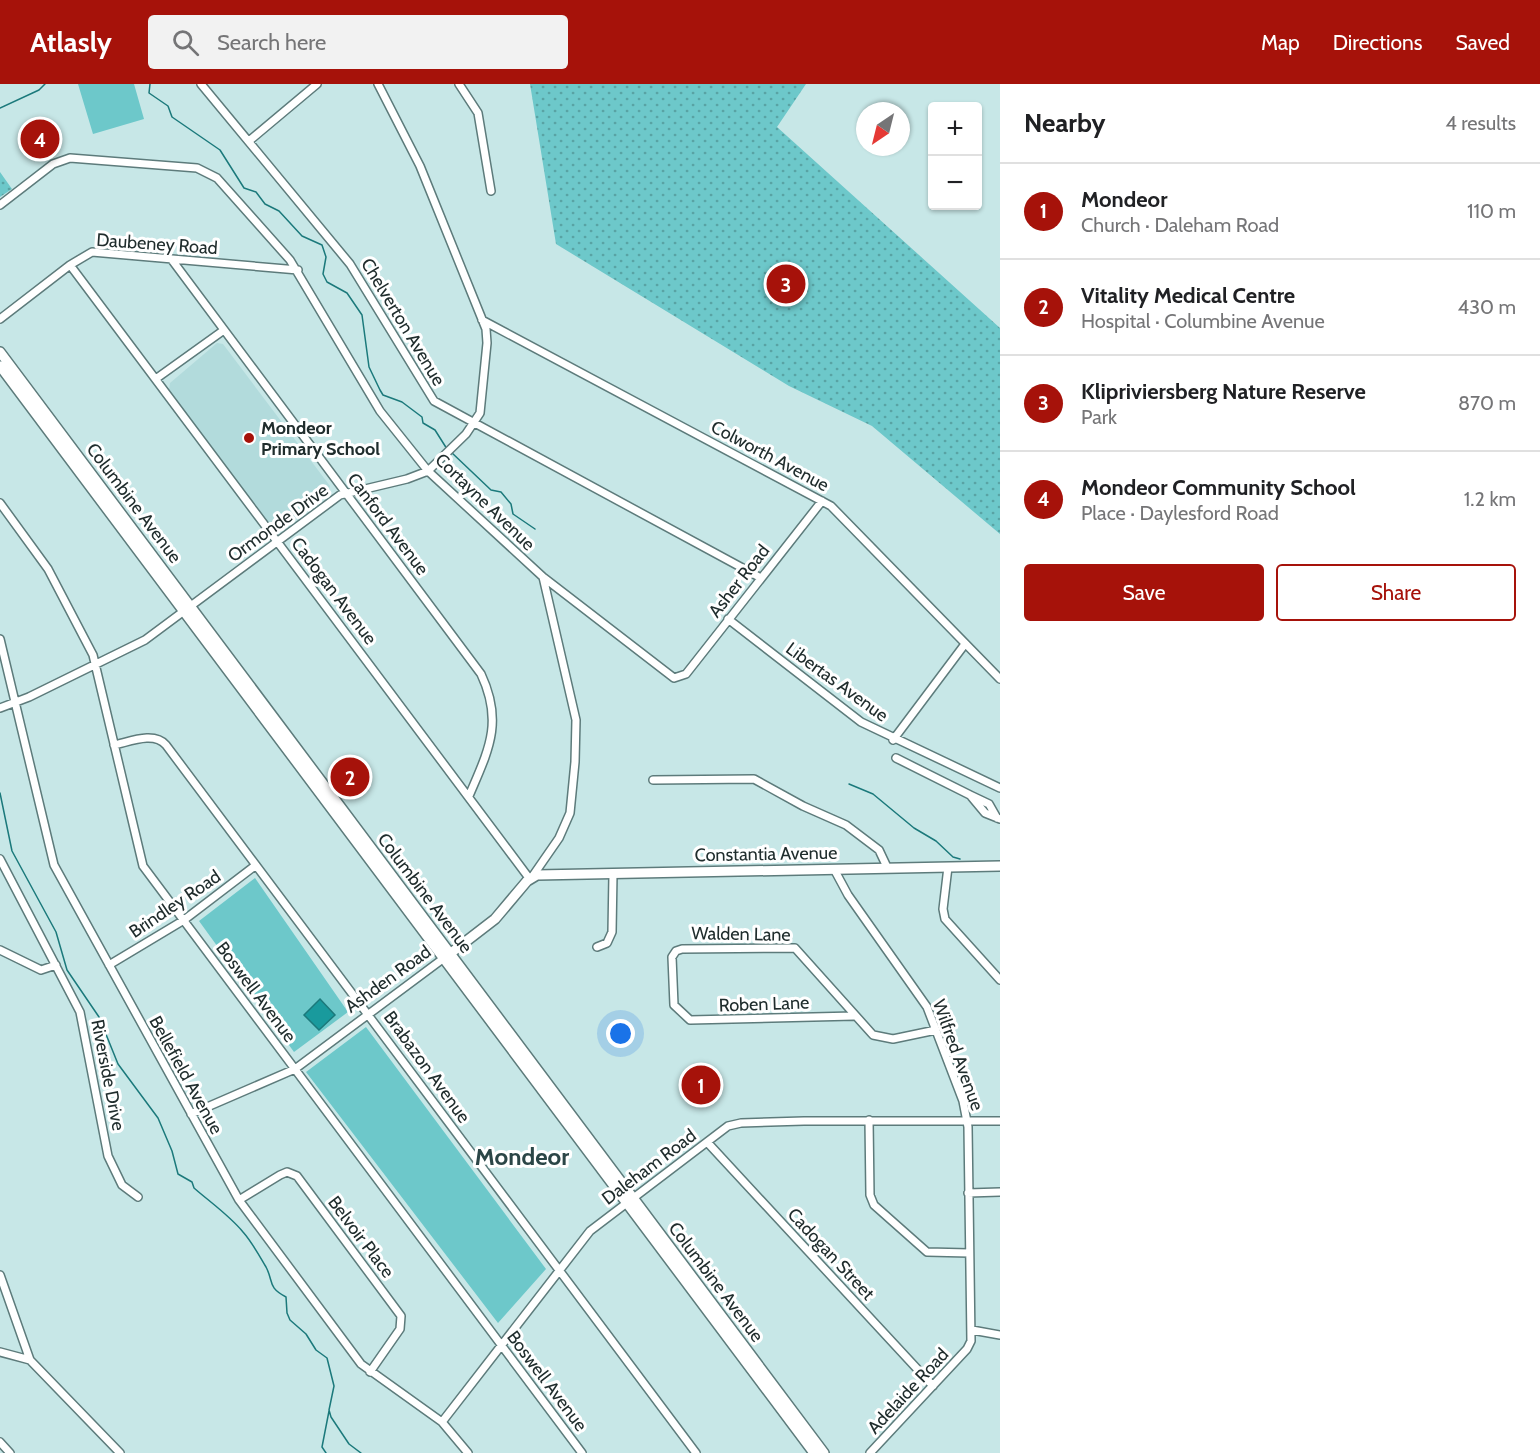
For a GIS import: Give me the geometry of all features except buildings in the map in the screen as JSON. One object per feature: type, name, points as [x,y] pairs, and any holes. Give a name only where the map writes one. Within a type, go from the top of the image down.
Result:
[{"type":"main road","name":"Columbine Avenue","points":[[0,352],[50,426]]},
{"type":"main road","name":"Columbine Avenue","points":[[0,366],[50,426],[254,697],[770,1388],[814,1453]]},
{"type":"main road","name":"Constantia Avenue","points":[[531,877],[1000,866]]},
{"type":"main road","name":"Ashden Road","points":[[447,956],[495,919],[531,877]]},
{"type":"main road","name":"Columbine Avenue","points":[[770,1388],[824,1453]]},
{"type":"street","name":"Chelverton Avenue","points":[[201,84],[361,278],[431,398],[474,424],[760,578]]},
{"type":"street","points":[[249,141],[317,84]]},
{"type":"street","name":"Ormonde Drive","points":[[0,708],[15,703],[145,640],[346,492],[407,479],[428,471],[474,424],[481,410],[487,334],[420,166],[378,84]]},
{"type":"street","points":[[459,84],[478,112],[491,191]]},
{"type":"street","name":"Cortayne Avenue","points":[[0,205],[53,164],[70,158],[197,168],[210,172],[298,270],[381,411],[428,471],[543,577],[668,675],[680,678]]},
{"type":"street","name":"Daubeney Road","points":[[0,319],[70,265],[96,252],[298,270]]},
{"type":"street","name":"Canford Avenue","points":[[172,260],[483,679],[494,723],[493,736],[469,796]]},
{"type":"street","name":"Cadogan Avenue","points":[[70,265],[158,378],[531,877]]},
{"type":"street","name":"Colworth Avenue","points":[[482,320],[822,501],[840,515],[1000,679]]},
{"type":"street","points":[[158,378],[224,330]]},
{"type":"street","name":"Asher Road","points":[[680,678],[686,674],[822,501]]},
{"type":"street","name":"Boswell Avenue","points":[[0,503],[63,594],[95,665],[141,860],[183,920],[582,1453]]},
{"type":"street","name":"Ashden Road","points":[[531,877],[559,838],[570,813],[575,762],[576,720],[543,577]]},
{"type":"street","name":"Libertas Avenue","points":[[728,619],[861,722],[893,740],[1000,788]]},
{"type":"street","name":"Bellefield Avenue","points":[[0,639],[51,858],[239,1200],[316,1307],[370,1372],[442,1422],[468,1453]]},
{"type":"street","points":[[893,740],[965,644]]},
{"type":"street","name":"Brabazon Avenue","points":[[114,745],[149,738],[163,741],[696,1453]]},
{"type":"street","points":[[896,758],[989,804],[998,818]]},
{"type":"street","points":[[653,780],[754,779],[803,806],[846,825],[879,850],[887,867]]},
{"type":"street","name":"Riverside Drive","points":[[0,859],[82,1018],[108,1156],[122,1185],[138,1197]]},
{"type":"street","name":"Brindley Road","points":[[109,965],[183,920],[256,865]]},
{"type":"street","points":[[948,867],[943,909],[945,919],[1000,980]]},
{"type":"street","name":"Wilfred Avenue","points":[[834,869],[848,895],[918,991],[936,1030],[963,1101],[967,1119],[972,1329],[967,1349]]},
{"type":"street","points":[[597,947],[607,943],[612,932],[613,874]]},
{"type":"street","name":"Walden Lane","points":[[678,1011],[674,1002],[672,957],[678,950],[787,946],[801,952],[867,1031],[882,1038],[905,1037],[936,1030]]},
{"type":"street","points":[[0,950],[41,970],[56,965]]},
{"type":"street","name":"Ashden Road","points":[[191,1114],[295,1069],[447,956]]},
{"type":"street","name":"Roben Lane","points":[[678,1011],[694,1021],[854,1016]]},
{"type":"street","points":[[869,1120],[870,1195],[874,1205],[927,1252],[969,1253]]},
{"type":"street","name":"Daleham Road","points":[[442,1422],[590,1231],[707,1142],[736,1124],[869,1120],[1000,1121]]},
{"type":"street","name":"Cadogan Street","points":[[707,1142],[933,1386]]},
{"type":"street","name":"Belvoir Place","points":[[239,1200],[287,1172],[297,1176],[401,1316],[400,1329],[370,1372]]},
{"type":"street","points":[[968,1193],[1000,1192]]},
{"type":"street","points":[[0,1275],[30,1360],[120,1453]]},
{"type":"street","points":[[972,1329],[1000,1335]]},
{"type":"street","name":"Adelaide Road","points":[[870,1453],[967,1349]]},
{"type":"street","points":[[0,1352],[30,1360]]},
{"type":"street","points":[[0,1442],[10,1453]]},
{"type":"shaded area","points":[[78,84],[134,84],[144,119],[93,134]]},
{"type":"shaded area","points":[[530,84],[806,84],[777,127],[1000,328],[1000,534],[872,426],[789,386],[556,244]]},
{"type":"shaded area","points":[[0,172],[12,189],[0,197]]},
{"type":"shaded area","name":"Mondeor Primary School","points":[[217,343],[223,344],[330,486],[328,493],[282,530],[271,527],[169,390],[170,383]]},
{"type":"shaded area","points":[[255,878],[348,1012],[294,1052],[199,921]]},
{"type":"shaded area","points":[[320,999],[335,1015],[319,1030],[304,1015]]},
{"type":"shaded area","points":[[366,1027],[546,1269],[498,1323],[306,1072]]},
{"type":"waterway","points":[[0,108],[39,90],[45,84]]},
{"type":"waterway","points":[[150,84],[149,93],[168,106],[172,117],[220,150],[244,188],[256,192],[265,204],[279,211],[302,236],[322,245],[326,257],[323,274],[327,282],[347,293],[362,315],[369,367],[383,395],[402,402],[422,417],[423,423],[435,430],[447,449]]},
{"type":"waterway","points":[[451,452],[491,490],[501,492],[511,504],[513,514],[535,529]]},
{"type":"waterway","points":[[849,784],[873,794],[914,828],[936,841],[953,857],[960,859]]},
{"type":"waterway","points":[[0,793],[12,851],[56,932],[67,970],[99,1017],[118,1064],[158,1118],[172,1151],[178,1174],[192,1182],[194,1188],[238,1226],[266,1267],[273,1287],[286,1297],[290,1320],[306,1334],[316,1350],[327,1358],[334,1386],[329,1410],[331,1417],[349,1444],[361,1453]]},
{"type":"waterway","points":[[326,1453],[322,1447],[329,1411]]},
{"type":"place","name":"Mondeor Community School","points":[[40,139]]},
{"type":"place","name":"Klipriviersberg Nature Reserve","points":[[786,284]]},
{"type":"place","name":"Mondeor Primary School","points":[[249,438]]},
{"type":"place","name":"Vitality Medical Centre","points":[[350,777]]},
{"type":"place","name":"Mondeor","points":[[701,1085]]},
{"type":"district","name":"Mondeor","points":[[522,1156]]}]
